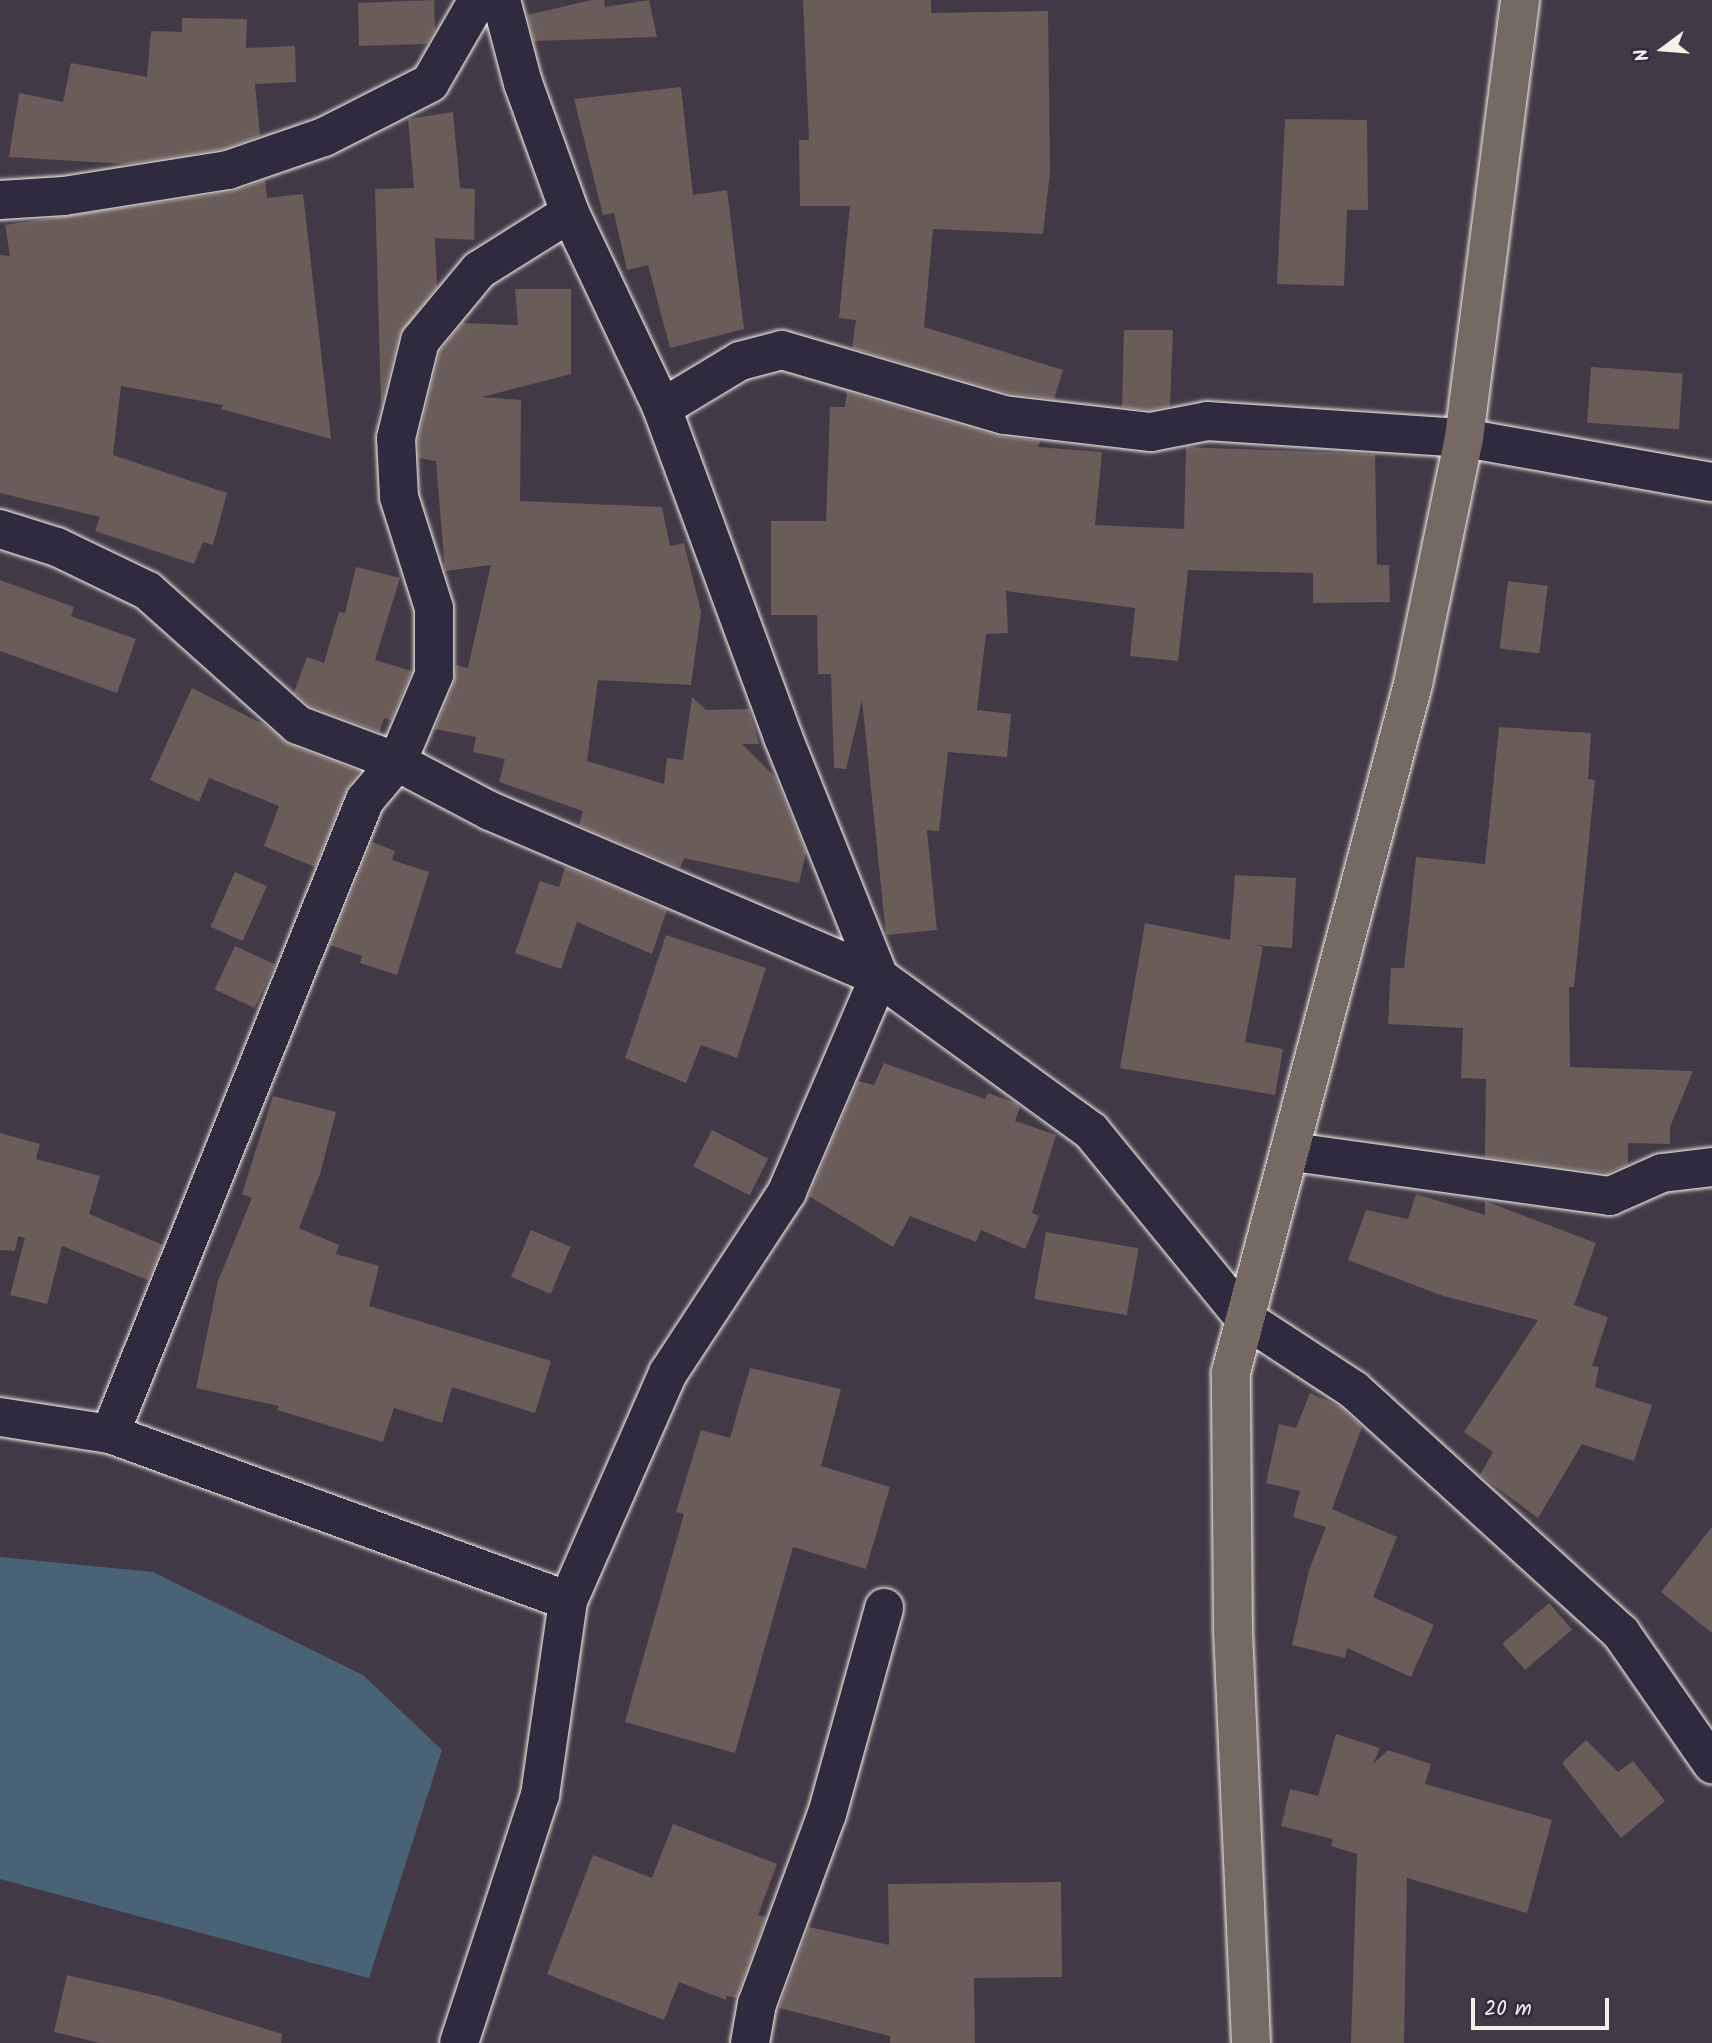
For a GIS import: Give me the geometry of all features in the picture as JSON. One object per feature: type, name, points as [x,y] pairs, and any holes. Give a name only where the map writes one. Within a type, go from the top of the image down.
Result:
[{"type":"main road","points":[[1251,2043],[1233,1586],[1231,1372],[1244,1318],[1293,1152],[1413,684],[1464,438],[1520,0]]},
{"type":"street","points":[[0,200],[64,195],[228,170],[324,137],[430,83],[478,0]]},
{"type":"street","points":[[459,2043],[540,1794],[568,1601],[668,1373],[787,1192],[879,977],[783,737],[662,408],[570,213],[523,83],[501,0]]},
{"type":"street","points":[[110,1434],[365,800],[397,762],[434,676],[434,608],[399,497],[396,438],[420,341],[479,270],[570,213]]},
{"type":"street","points":[[662,408],[740,361],[782,349],[1004,415],[1151,432],[1207,421],[1464,438],[1712,482]]},
{"type":"street","points":[[0,529],[57,547],[148,591],[298,725],[397,762],[490,811],[879,977],[1091,1131],[1244,1318],[1354,1390],[1621,1633],[1712,1764]]},
{"type":"street","points":[[1293,1152],[1610,1196],[1662,1173],[1712,1167]]},
{"type":"street","points":[[0,1417],[110,1434],[568,1601]]},
{"type":"street","points":[[750,2043],[757,2004],[827,1814],[884,1608]]},
{"type":"water","points":[[0,1557],[153,1572],[363,1675],[442,1750],[369,1978],[0,1879]]},
{"type":"building","points":[[434,0],[435,30],[427,44],[359,46],[358,3]]},
{"type":"building","points":[[591,0],[604,0],[605,7],[649,0],[657,37],[534,41],[528,15]]},
{"type":"building","points":[[803,0],[931,0],[931,13],[1048,11],[1050,171],[1043,234],[933,229],[924,327],[1063,370],[1054,399],[1008,393],[852,348],[856,320],[839,318],[850,206],[800,206],[799,140],[809,140]]},
{"type":"building","points":[[182,18],[247,19],[246,48],[295,46],[296,82],[255,84],[260,136],[223,149],[126,164],[9,157],[19,93],[63,102],[71,63],[147,77],[151,31],[182,32]]},
{"type":"building","points":[[681,87],[693,195],[727,190],[744,329],[670,348],[648,265],[627,270],[614,213],[603,215],[574,99]]},
{"type":"building","points":[[453,112],[460,188],[475,189],[474,240],[435,238],[437,287],[399,335],[381,406],[375,189],[414,188],[408,119]]},
{"type":"building","points":[[1285,119],[1367,120],[1368,210],[1347,210],[1344,286],[1277,284]]},
{"type":"building","points":[[265,180],[267,198],[303,194],[331,439],[221,409],[223,405],[121,386],[113,455],[227,493],[213,545],[203,542],[194,564],[95,531],[100,517],[0,493],[0,255],[10,256],[5,225],[231,192]]},
{"type":"building","points":[[515,289],[571,289],[571,374],[482,397],[521,400],[520,501],[662,507],[670,546],[684,543],[701,612],[691,685],[598,680],[587,761],[664,784],[667,758],[683,760],[692,697],[706,710],[749,709],[759,744],[742,744],[775,777],[806,853],[799,883],[684,858],[680,868],[579,825],[583,811],[499,782],[505,759],[473,752],[476,737],[435,729],[454,684],[456,665],[468,668],[491,565],[445,571],[436,461],[419,458],[418,440],[440,351],[463,323],[518,325]]},
{"type":"building","points":[[1124,330],[1173,330],[1170,406],[1150,410],[1122,407]]},
{"type":"building","points":[[1591,367],[1683,373],[1679,429],[1587,423]]},
{"type":"building","points":[[847,392],[998,436],[1040,441],[1038,447],[1102,452],[1095,525],[1184,529],[1186,447],[1375,454],[1377,565],[1389,565],[1390,602],[1313,603],[1313,573],[1188,570],[1178,661],[1130,656],[1135,608],[1006,591],[1008,633],[986,634],[977,710],[1011,714],[1007,757],[948,752],[939,831],[927,830],[937,930],[886,935],[862,700],[846,769],[834,768],[831,674],[818,674],[817,615],[771,615],[771,521],[826,521],[830,407],[845,407]]},
{"type":"building","points":[[356,567],[400,578],[375,660],[412,671],[391,720],[384,718],[380,732],[310,706],[294,692],[307,657],[324,663],[339,612],[345,613]]},
{"type":"building","points":[[0,580],[74,607],[71,616],[136,639],[117,693],[0,651]]},
{"type":"building","points":[[1508,581],[1548,586],[1539,653],[1500,648]]},
{"type":"building","points":[[192,688],[265,725],[290,745],[359,771],[345,792],[315,867],[264,846],[279,806],[209,778],[199,802],[150,780]]},
{"type":"building","points":[[1499,727],[1591,733],[1588,779],[1595,780],[1574,987],[1569,987],[1570,1067],[1693,1071],[1670,1127],[1670,1144],[1628,1143],[1628,1164],[1607,1173],[1485,1157],[1486,1079],[1461,1078],[1463,1028],[1388,1024],[1391,968],[1404,968],[1416,857],[1485,864]]},
{"type":"building","points":[[372,842],[395,851],[392,860],[429,872],[397,975],[360,963],[362,956],[330,945]]},
{"type":"building","points":[[565,867],[667,910],[652,954],[577,922],[561,969],[515,953],[540,881],[559,887]]},
{"type":"building","points":[[235,872],[267,886],[243,941],[211,927]]},
{"type":"building","points":[[1235,875],[1296,878],[1292,948],[1255,945],[1263,947],[1245,1042],[1283,1049],[1275,1095],[1120,1068],[1145,923],[1230,940]]},
{"type":"building","points":[[666,935],[766,968],[737,1058],[701,1045],[686,1083],[625,1058]]},
{"type":"building","points":[[235,946],[275,965],[255,1008],[215,990]]},
{"type":"building","points":[[884,1063],[985,1099],[988,1093],[1016,1103],[1020,1107],[1015,1121],[1056,1135],[1032,1213],[1039,1216],[1025,1249],[981,1230],[976,1242],[910,1216],[893,1247],[809,1196],[858,1081],[874,1085]]},
{"type":"building","points":[[273,1096],[336,1112],[320,1174],[299,1228],[339,1245],[336,1254],[379,1266],[369,1306],[551,1361],[535,1413],[452,1387],[442,1423],[394,1408],[383,1442],[277,1410],[279,1406],[196,1388],[218,1281],[252,1198],[242,1194]]},
{"type":"building","points":[[712,1130],[768,1159],[750,1195],[693,1167]]},
{"type":"building","points":[[0,1133],[40,1144],[36,1159],[100,1176],[89,1214],[163,1245],[148,1280],[62,1246],[47,1304],[10,1295],[25,1238],[18,1236],[15,1251],[0,1250]]},
{"type":"building","points":[[1416,1194],[1485,1215],[1485,1201],[1596,1243],[1574,1305],[1608,1317],[1592,1366],[1599,1367],[1595,1387],[1652,1405],[1634,1461],[1582,1444],[1538,1518],[1480,1475],[1493,1452],[1464,1432],[1538,1320],[1443,1296],[1348,1260],[1366,1210],[1408,1219]]},
{"type":"building","points":[[531,1230],[571,1247],[551,1294],[511,1277]]},
{"type":"building","points":[[1046,1232],[1139,1248],[1127,1315],[1034,1299]]},
{"type":"building","points":[[750,1368],[841,1389],[821,1466],[890,1487],[866,1569],[793,1547],[735,1753],[625,1722],[684,1514],[676,1512],[701,1430],[730,1438]]},
{"type":"building","points":[[1310,1393],[1341,1407],[1362,1427],[1332,1509],[1397,1537],[1373,1597],[1434,1625],[1411,1677],[1347,1648],[1345,1658],[1292,1645],[1309,1570],[1326,1527],[1293,1517],[1300,1491],[1266,1483],[1279,1424],[1296,1428]]},
{"type":"building","points":[[1712,1527],[1712,1633],[1661,1592]]},
{"type":"building","points":[[1549,1603],[1572,1629],[1525,1670],[1502,1644]]},
{"type":"building","points":[[1336,1734],[1380,1748],[1373,1764],[1388,1750],[1431,1764],[1425,1784],[1552,1820],[1527,1913],[1407,1878],[1404,2043],[1351,2043],[1357,1854],[1331,1846],[1333,1839],[1281,1826],[1290,1789],[1318,1796]]},
{"type":"building","points":[[1586,1740],[1618,1772],[1633,1761],[1665,1801],[1621,1838],[1562,1763]]},
{"type":"building","points":[[673,1824],[777,1864],[758,1915],[766,1917],[736,1998],[727,1996],[726,2000],[679,1982],[664,2020],[547,1974],[593,1855],[652,1878]]},
{"type":"building","points":[[1061,1882],[1062,1977],[974,1978],[975,2043],[890,2043],[890,2036],[779,2008],[809,1927],[889,1945],[888,1884]]},
{"type":"building","points":[[67,1975],[158,1996],[282,2034],[281,2043],[100,2043],[54,2032]]}]
